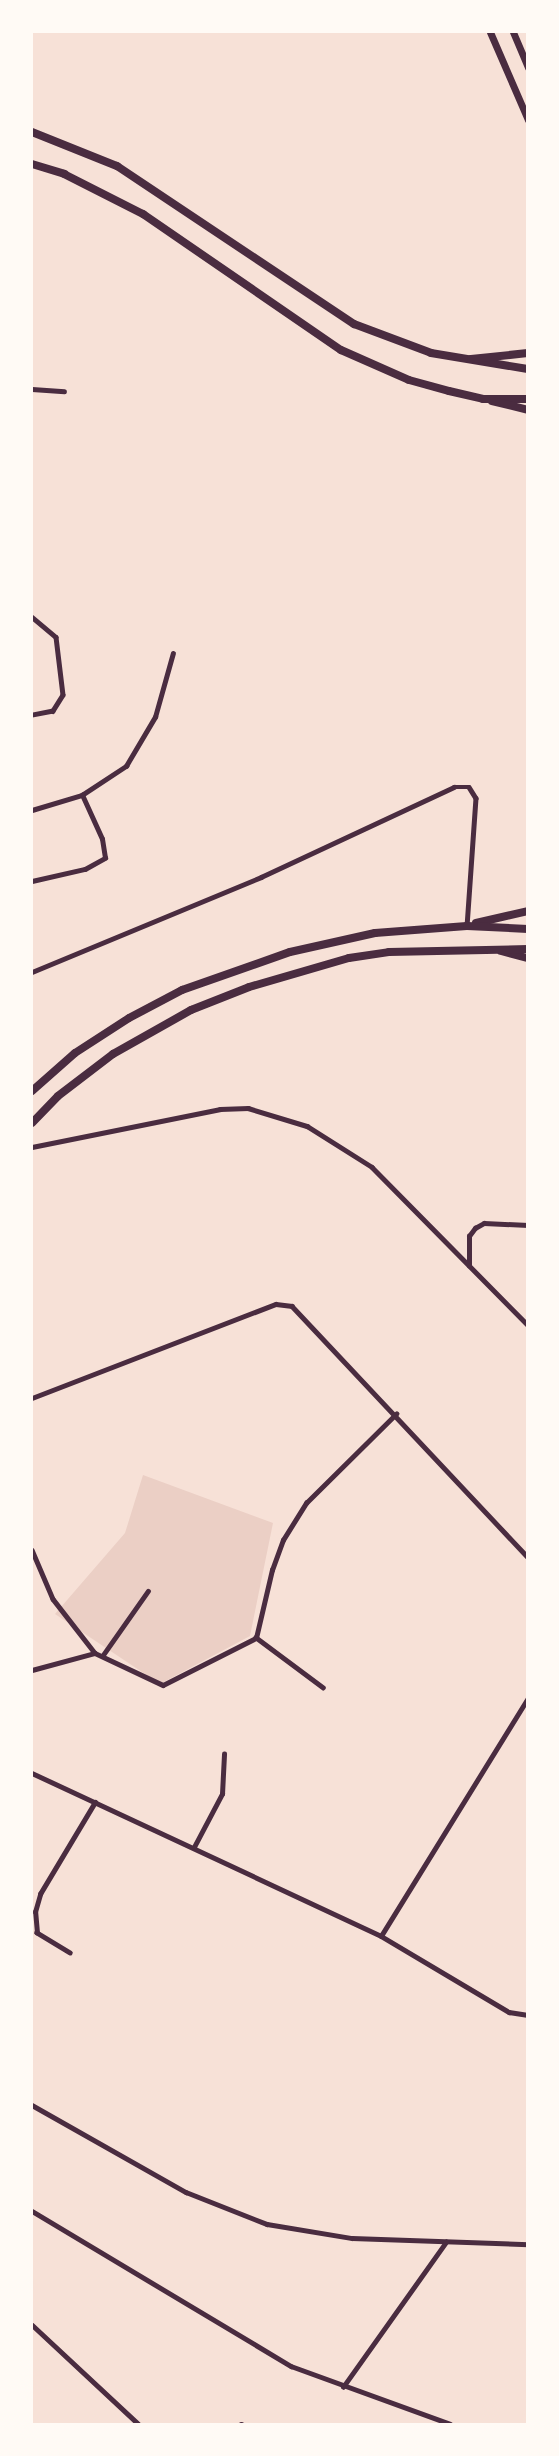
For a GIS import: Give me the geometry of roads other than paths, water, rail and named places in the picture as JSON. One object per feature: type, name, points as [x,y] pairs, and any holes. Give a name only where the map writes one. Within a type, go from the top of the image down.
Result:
[{"type":"highway","points":[[32,132],[117,166],[354,324],[401,345],[463,360],[527,369]]},
{"type":"highway","points":[[32,164],[95,188],[144,214],[341,350],[409,380],[527,410]]},
{"type":"highway","points":[[463,360],[527,353]]},
{"type":"highway","points":[[482,399],[527,399]]},
{"type":"highway","points":[[467,926],[527,911]]},
{"type":"highway","points":[[32,1091],[75,1053],[182,990],[290,952],[362,936],[467,926],[527,929]]},
{"type":"highway","points":[[485,947],[527,958]]},
{"type":"highway","points":[[32,1123],[58,1096],[113,1054],[191,1010],[226,996],[349,958],[485,947],[527,949]]},
{"type":"main road","points":[[490,32],[527,120]]},
{"type":"main road","points":[[513,32],[527,68]]},
{"type":"street","points":[[32,389],[64,391]]},
{"type":"street","points":[[32,617],[56,637],[63,695],[53,711],[32,715]]},
{"type":"street","points":[[32,810],[82,795],[126,766],[143,744],[173,653]]},
{"type":"street","points":[[32,972],[261,877],[454,787],[469,786],[476,798],[467,926]]},
{"type":"street","points":[[32,881],[85,869],[105,858],[102,839],[82,795]]},
{"type":"street","points":[[32,1147],[220,1109],[266,1113],[307,1126],[363,1160],[527,1325]]},
{"type":"street","points":[[32,1139],[39,1146]]},
{"type":"street","points":[[469,1267],[469,1236],[475,1228],[484,1223],[527,1225]]},
{"type":"street","points":[[32,1398],[76,1377],[282,1303],[292,1306],[396,1414],[527,1557]]},
{"type":"street","points":[[32,1670],[94,1653],[163,1685],[256,1638],[272,1570],[301,1510],[319,1487],[396,1414]]},
{"type":"street","points":[[32,1550],[53,1599],[94,1653]]},
{"type":"street","points":[[103,1655],[148,1591]]},
{"type":"street","points":[[256,1638],[323,1688]]},
{"type":"street","points":[[381,1936],[527,1698]]},
{"type":"street","points":[[194,1847],[222,1794],[224,1754]]},
{"type":"street","points":[[32,1773],[381,1936],[509,2012],[527,2015]]},
{"type":"street","points":[[70,1953],[37,1933],[35,1912],[40,1894],[95,1802]]},
{"type":"street","points":[[32,2105],[186,2192],[239,2215],[324,2235],[527,2244]]},
{"type":"street","points":[[32,2211],[290,2365],[363,2396],[450,2424]]},
{"type":"street","points":[[343,2387],[447,2241]]},
{"type":"street","points":[[32,2325],[138,2424]]}]
